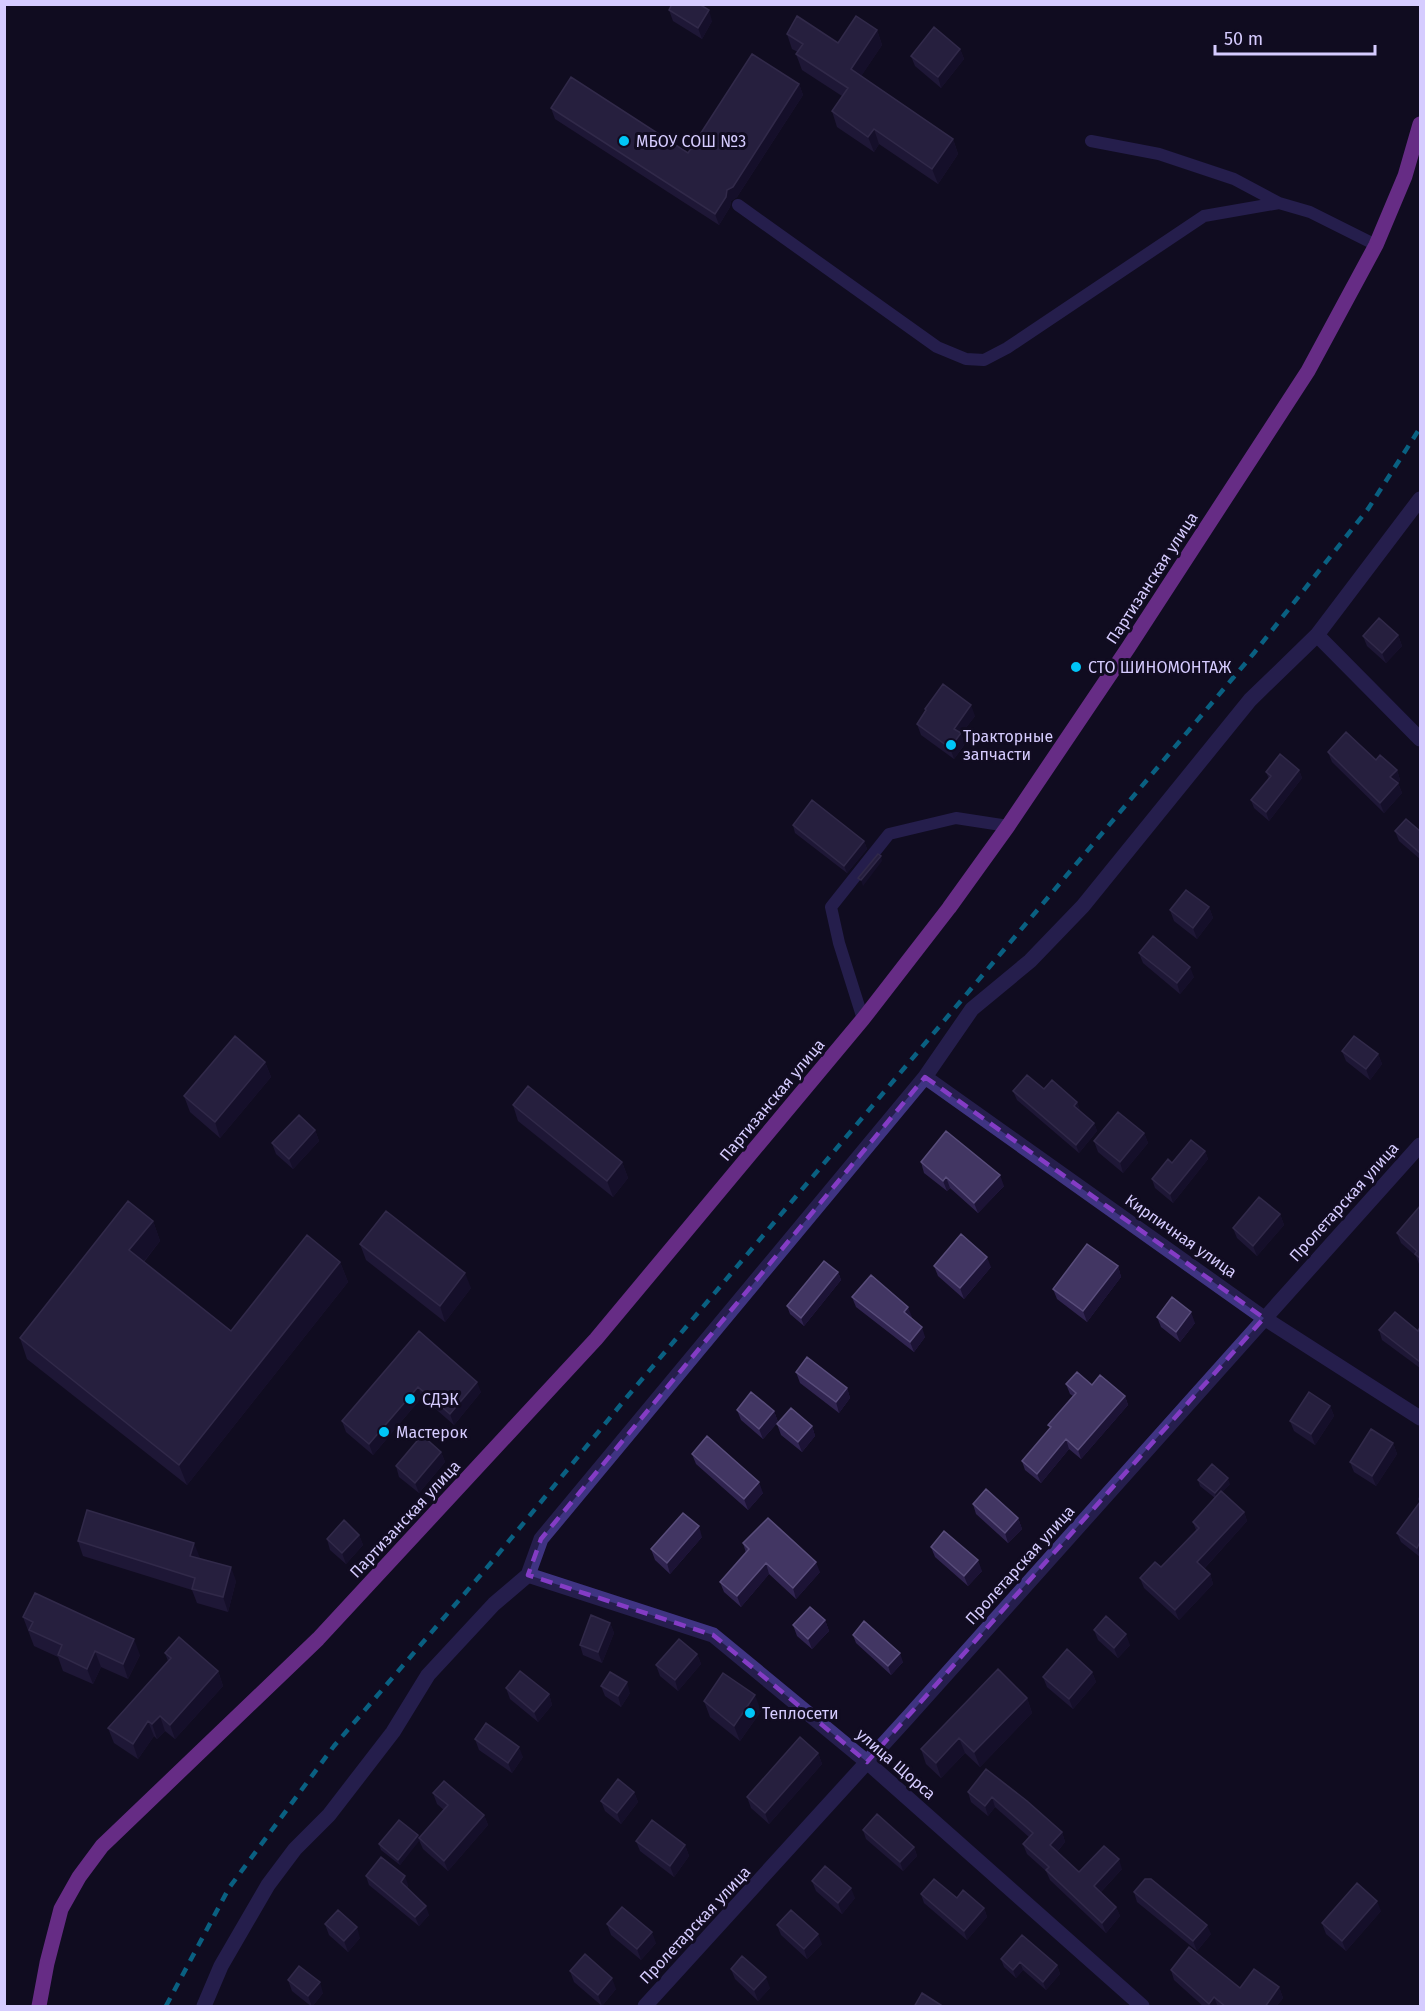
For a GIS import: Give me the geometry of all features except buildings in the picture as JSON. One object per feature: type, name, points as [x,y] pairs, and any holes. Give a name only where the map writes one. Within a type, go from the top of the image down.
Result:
[{"type":"main road","name":"Партизанская улица","points":[[39,2007],[47,1963],[61,1909],[79,1876],[102,1846],[318,1640],[588,1347],[863,1019],[949,908],[1008,826],[1128,648],[1308,371],[1376,245],[1405,176],[1420,124]]},
{"type":"street","points":[[204,2007],[221,1966],[268,1885],[295,1849],[328,1815],[393,1732],[428,1675],[494,1604],[528,1575],[541,1539],[925,1077],[972,1009],[1030,962],[1083,906],[1250,700],[1317,635],[1420,499]]},
{"type":"street","points":[[1317,635],[1420,739]]},
{"type":"street","name":"Кирпичная улица","points":[[925,1077],[1264,1318],[1420,1418]]},
{"type":"street","name":"Пролетарская улица","points":[[645,2007],[1420,1145]]},
{"type":"street","name":"улица Щорса","points":[[528,1575],[713,1635],[867,1762],[1142,2007]]},
{"type":"lane","points":[[1090,141],[1159,154],[1234,179],[1279,203],[1310,212],[1376,245]]},
{"type":"lane","points":[[738,205],[938,347],[966,359],[984,360],[1007,348],[1075,301],[1140,261],[1204,216],[1279,203]]},
{"type":"lane","points":[[863,1019],[839,943],[831,907],[889,834],[956,818],[1008,826]]},
{"type":"highlighted area","points":[[925,1077],[1264,1318],[867,1762],[713,1635],[528,1575],[541,1539]]},
{"type":"railway","points":[[166,2006],[229,1888],[334,1746],[490,1564],[627,1397],[1254,653],[1368,509],[1420,428]]},
{"type":"place","name":"МБОУ СОШ №3","points":[[624,141]]},
{"type":"place","name":"СТО ШИНОМОНТАЖ","points":[[1076,667]]},
{"type":"place","name":"Тракторные запчасти","points":[[951,745]]},
{"type":"place","name":"СДЭК","points":[[410,1399]]},
{"type":"place","name":"Мастерок","points":[[384,1432]]},
{"type":"place","name":"Теплосети","points":[[750,1713]]}]
